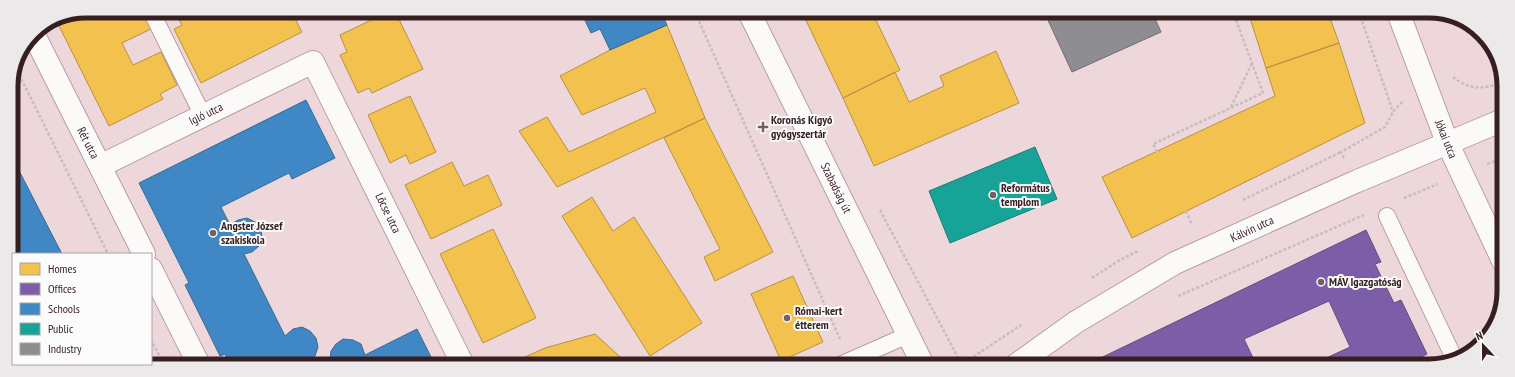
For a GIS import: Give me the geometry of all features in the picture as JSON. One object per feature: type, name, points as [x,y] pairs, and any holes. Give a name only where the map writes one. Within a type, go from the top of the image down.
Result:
[{"type":"street","name":"Szabadság út","points":[[752,18],[920,359]]},
{"type":"street","name":"Jókai utca","points":[[1400,18],[1446,142],[1497,250]]},
{"type":"street","name":"Rét utca","points":[[37,40],[144,253]]},
{"type":"street","name":"Igló utca","points":[[100,166],[313,62]]},
{"type":"street","name":"Lőcse utca","points":[[313,62],[460,359]]},
{"type":"street","name":"Kálvin utca","points":[[1024,359],[1076,322],[1175,264],[1355,182],[1446,142],[1497,122]]},
{"type":"street","points":[[152,271],[196,359]]},
{"type":"lane","points":[[156,18],[203,116]]},
{"type":"lane","points":[[1387,216],[1452,355]]},
{"type":"lane","points":[[854,359],[908,335]]},
{"type":"path","points":[[698,18],[843,359]]},
{"type":"path","points":[[1157,152],[1153,144],[1263,94],[1235,18]]},
{"type":"path","points":[[1361,18],[1393,112]]},
{"type":"path","points":[[1230,108],[1252,63]]},
{"type":"path","points":[[1171,298],[1369,212],[1341,152],[1386,127],[1393,112],[1423,80],[1446,72],[1464,85],[1488,88],[1497,84]]},
{"type":"path","points":[[19,74],[108,253]]},
{"type":"path","points":[[878,207],[959,359]]},
{"type":"path","points":[[1186,211],[1192,225]]},
{"type":"path","points":[[152,341],[161,359]]},
{"type":"building: Homes","points":[[86,18],[146,18],[151,29],[122,43],[133,65],[161,52],[177,85],[160,94],[163,99],[109,126],[58,24],[73,19]]},
{"type":"building: Homes","points":[[178,18],[295,18],[302,32],[201,83],[174,29],[182,25]]},
{"type":"building: Homes","points":[[375,18],[398,18],[423,69],[372,93],[369,88],[358,93],[340,55],[347,52],[340,35]]},
{"type":"building: Homes","points":[[805,18],[875,18],[900,70],[843,98]]},
{"type":"building: Homes","points":[[1250,18],[1330,18],[1339,43],[1266,68]]},
{"type":"building: Homes","points":[[667,25],[705,118],[557,187],[519,131],[547,117],[569,152],[656,112],[645,88],[582,115],[560,76],[610,50]]},
{"type":"building: Homes","points":[[1339,43],[1365,123],[1132,238],[1102,177],[1275,96],[1266,68]]},
{"type":"building: Homes","points":[[996,51],[1019,103],[874,166],[843,98],[895,72],[909,102],[944,86],[940,76]]},
{"type":"building: Homes","points":[[410,96],[436,152],[410,164],[406,155],[390,163],[368,115]]},
{"type":"building: Homes","points":[[705,118],[773,252],[715,281],[704,257],[720,249],[664,138]]},
{"type":"building: Homes","points":[[452,162],[464,186],[488,175],[502,205],[431,239],[405,185]]},
{"type":"building: Homes","points":[[592,197],[613,231],[634,217],[702,323],[650,356],[562,216]]},
{"type":"building: Homes","points":[[493,229],[536,318],[483,343],[440,254]]},
{"type":"building: Homes","name":"Római-kert étterem","points":[[793,276],[823,342],[785,359],[780,359],[751,294]]},
{"type":"building: Homes","points":[[595,334],[622,359],[520,359],[545,348]]},
{"type":"building: Offices","name":"MÁV Igazgatóság","points":[[1366,230],[1381,262],[1375,264],[1394,303],[1401,300],[1427,354],[1421,357],[1422,359],[1324,359],[1350,347],[1329,301],[1244,339],[1254,359],[1099,359]]},
{"type":"building: Schools","points":[[584,18],[664,18],[667,25],[610,50],[600,29],[591,33]]},
{"type":"building: Schools","name":"Angster József szakiskola","points":[[306,100],[335,158],[292,179],[289,173],[221,207],[230,225],[238,220],[247,218],[255,222],[261,229],[262,238],[259,246],[252,252],[244,254],[285,336],[293,329],[302,327],[310,331],[316,338],[318,347],[315,356],[310,359],[228,359],[225,354],[220,356],[185,285],[189,283],[139,183]]},
{"type":"building: Schools","points":[[18,169],[61,253],[18,253]]},
{"type":"building: Schools","points":[[417,329],[432,359],[330,359],[331,351],[336,344],[343,339],[353,340],[361,344],[365,355]]},
{"type":"building: Public","name":"Református templom","points":[[1035,147],[1057,199],[950,243],[929,191]]},
{"type":"building: Industry","points":[[1047,18],[1155,18],[1161,32],[1072,72]]},
{"type":"place","name":"Koronás Kígyó gyógyszertár","points":[[763,127]]},
{"type":"place","name":"Református templom","points":[[993,195]]},
{"type":"place","name":"Angster József szakiskola","points":[[213,233]]},
{"type":"place","name":"MÁV Igazgatóság","points":[[1321,282]]},
{"type":"place","name":"Római-kert étterem","points":[[787,318]]}]
